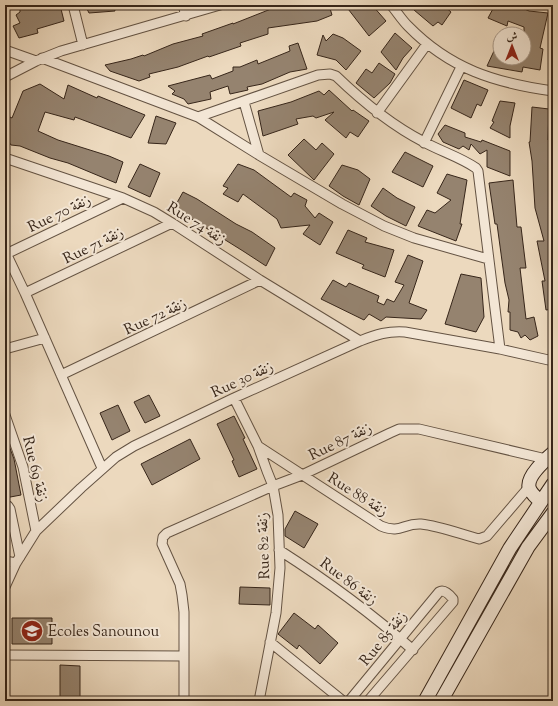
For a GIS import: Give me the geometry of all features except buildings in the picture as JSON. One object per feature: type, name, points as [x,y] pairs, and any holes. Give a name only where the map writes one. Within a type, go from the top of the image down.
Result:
[{"type":"main road","points":[[541,502],[531,492],[529,487],[530,479],[549,456]]},
{"type":"main road","points":[[425,701],[510,548],[553,484]]},
{"type":"main road","points":[[441,701],[528,547],[553,515]]},
{"type":"street","points":[[73,5],[83,44]]},
{"type":"street","points":[[183,5],[186,16]]},
{"type":"street","points":[[5,77],[39,59],[83,44],[186,16],[220,5]]},
{"type":"street","points":[[391,5],[408,26],[427,44],[461,67],[487,77],[553,91]]},
{"type":"street","points":[[377,113],[427,44]]},
{"type":"street","points":[[5,50],[39,59],[198,117],[342,204],[384,226],[414,238],[488,259]]},
{"type":"street","points":[[424,143],[461,67]]},
{"type":"street","points":[[198,117],[318,75],[330,74],[336,76],[377,113],[398,128],[424,143],[474,166],[478,170],[500,349]]},
{"type":"street","points":[[244,102],[259,155]]},
{"type":"street","name":"Rue 74 زنقة","points":[[5,158],[137,204],[172,223],[260,280],[360,341]]},
{"type":"street","name":"Rue 70 زنقة","points":[[6,253],[123,198]]},
{"type":"street","name":"Rue 71 زنقة","points":[[25,293],[172,223]]},
{"type":"street","points":[[6,253],[102,468]]},
{"type":"street","name":"Rue 72 زنقة","points":[[61,375],[260,280]]},
{"type":"street","name":"Rue 30 زنقة","points":[[5,588],[18,560],[36,531],[102,468],[134,446],[234,398],[376,334],[390,331],[405,332],[500,349],[553,361]]},
{"type":"street","points":[[5,349],[45,338]]},
{"type":"street","name":"Rue 82 زنقة","points":[[234,398],[258,446],[273,486],[278,515],[280,568],[276,613],[259,701]]},
{"type":"street","name":"Rue 69 زنقة","points":[[5,417],[23,467],[36,531]]},
{"type":"street","name":"Rue 87 زنقة","points":[[184,656],[184,612],[180,584],[162,544],[163,537],[167,533],[273,486],[302,475],[399,429],[419,429],[549,456]]},
{"type":"street","name":"Rue 88 زنقة","points":[[258,446],[381,526],[390,530],[418,524],[428,525],[475,538],[484,538],[529,487]]},
{"type":"street","points":[[541,502],[553,515]]},
{"type":"street","points":[[5,504],[10,509],[18,560],[5,561]]},
{"type":"street","name":"Rue 86 زنقة","points":[[279,550],[327,581],[400,638],[413,650]]},
{"type":"street","name":"Rue 85 زنقة","points":[[349,701],[439,592],[444,591],[452,597],[453,601],[413,650]]},
{"type":"street","points":[[270,642],[343,701]]},
{"type":"street","points":[[368,701],[413,650]]},
{"type":"street","points":[[5,655],[184,656],[184,701]]},
{"type":"place","name":"Ecoles Sanounou","points":[[32,631]]}]
